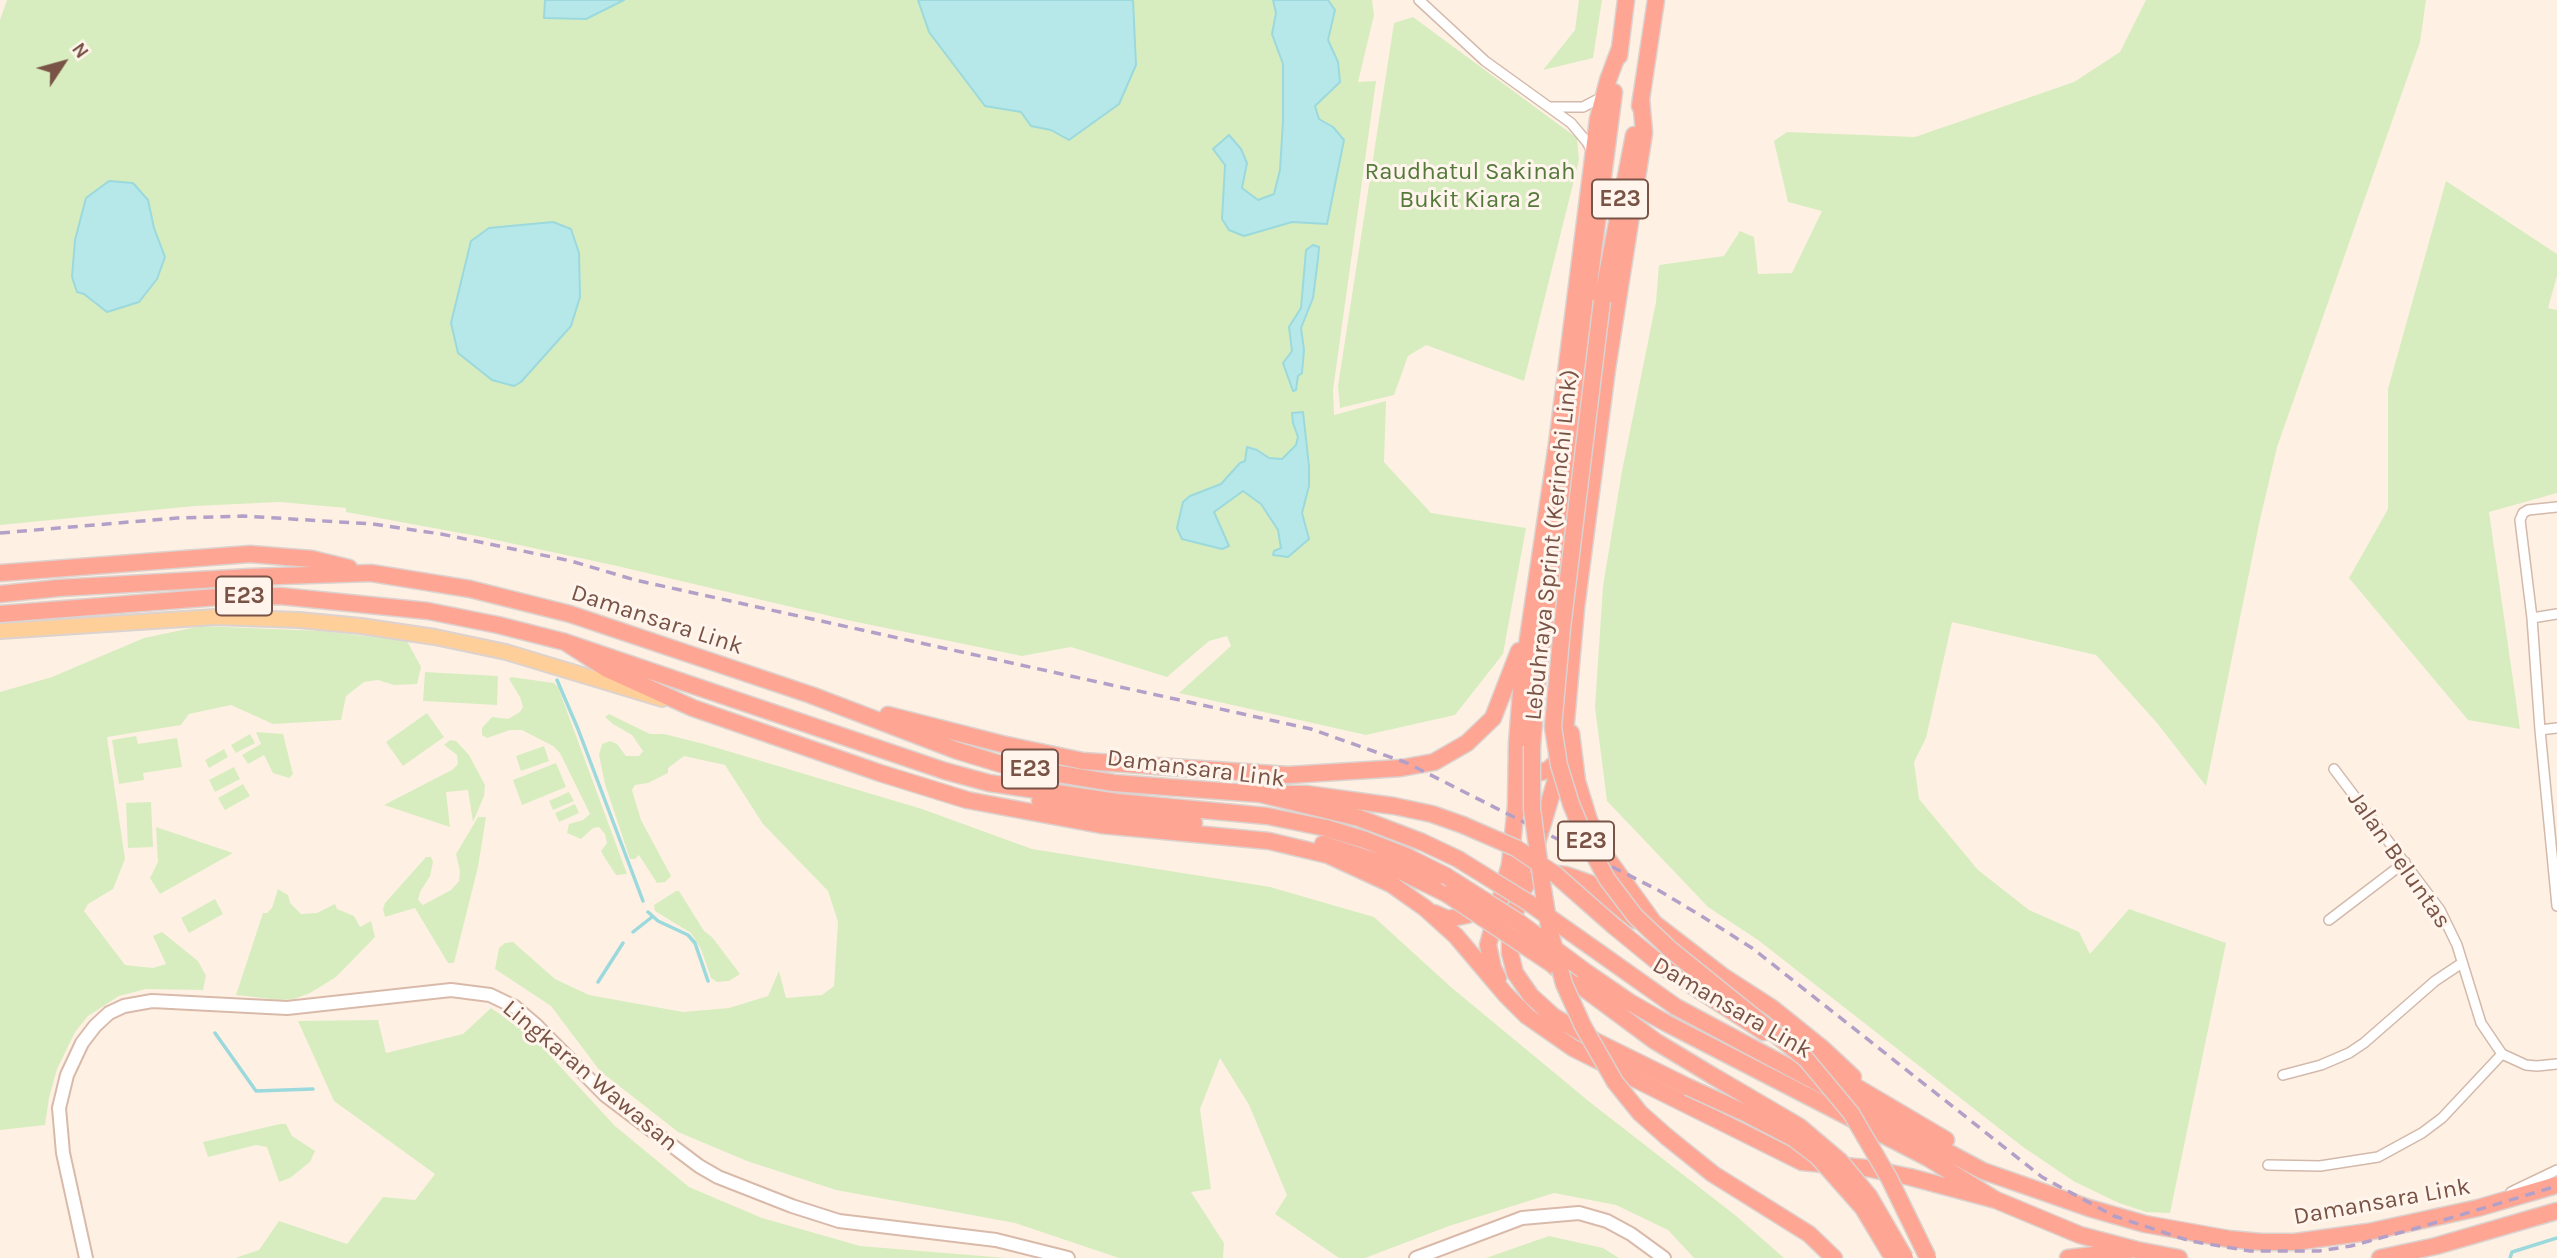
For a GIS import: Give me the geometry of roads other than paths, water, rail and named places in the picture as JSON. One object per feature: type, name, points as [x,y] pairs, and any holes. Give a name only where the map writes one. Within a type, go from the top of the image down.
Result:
[{"type":"highway","name":"Lebuhraya Sprint (Kerinchi Link)","points":[[1626,0],[1556,690],[1553,727],[1559,765],[1586,840],[1608,879],[1635,916],[1671,950],[1806,1059],[1851,1113],[1889,1178],[1928,1258]]},
{"type":"highway","name":"Lebuhraya Sprint (Kerinchi Link)","points":[[1656,0],[1642,98],[1594,298],[1538,673],[1532,746],[1532,809],[1550,932],[1564,985],[1583,1026],[1615,1082],[1640,1113],[1713,1174],[1809,1234],[1834,1258]]},
{"type":"highway","points":[[1527,1016],[1500,982],[1493,968],[1488,945],[1510,864],[1517,806],[1517,744],[1522,679],[1557,444],[1594,156],[1604,96],[1620,48]]},
{"type":"highway","points":[[1425,908],[1448,919],[1467,915],[1499,900],[1534,853],[1563,756],[1576,608],[1607,369],[1644,133],[1642,98]]},
{"type":"highway","points":[[0,572],[250,554],[312,559],[370,573]]},
{"type":"highway","name":"Damansara Link","points":[[0,594],[250,577],[370,573],[470,589],[569,614],[811,695],[958,751],[1004,765],[1114,783],[1260,794],[1359,818],[1458,859],[1529,903],[1676,1007],[1983,1171],[2089,1208],[2145,1224],[2261,1242],[2295,1242],[2368,1232],[2478,1209],[2557,1185]]},
{"type":"highway","name":"Damansara Link","points":[[0,614],[218,597],[280,596],[428,611],[565,642],[989,783],[1117,802],[1267,816],[1325,828],[1406,856],[1446,876],[1520,923],[1631,1003],[1928,1158],[1996,1200],[2080,1235],[2179,1258]]},
{"type":"highway","points":[[811,695],[1002,744],[1083,761],[1288,775],[1401,768],[1434,762],[1467,743],[1493,718],[1530,621]]},
{"type":"highway","points":[[565,642],[607,669],[693,708],[967,800],[1140,830],[1269,841],[1328,855],[1391,884],[1425,908],[1456,936],[1527,1016],[1573,1048],[1802,1162],[1866,1168],[1996,1200]]},
{"type":"highway","points":[[1568,707],[1582,800],[1607,858],[1632,895],[1663,932],[1772,1008],[1823,1049],[1875,1098]]},
{"type":"highway","points":[[1517,744],[1522,764],[1531,771],[1548,770],[1563,756]]},
{"type":"highway","points":[[989,783],[1023,797],[1084,810],[1293,836],[1390,866],[1447,894],[1552,964],[1655,1041],[1800,1127],[1840,1161],[1869,1196],[1905,1258]]},
{"type":"highway","points":[[1260,794],[1306,794],[1432,814],[1516,848],[1556,875],[1665,968],[1806,1059]]},
{"type":"highway","points":[[1080,820],[1143,818]]},
{"type":"highway","points":[[1894,1258],[1863,1208],[1817,1156],[1793,1138],[1595,1041],[1553,1016],[1531,996],[1515,973],[1510,953],[1513,917],[1518,897],[1527,883],[1547,873],[1566,875],[1589,883],[1829,1071],[2024,1184]]},
{"type":"highway","name":"Damansara Link","points":[[2379,1258],[2410,1254],[2557,1211]]},
{"type":"highway","points":[[2068,1258],[2137,1250]]},
{"type":"main road","points":[[0,632],[215,617],[299,620],[435,637],[506,652],[605,684],[693,708]]},
{"type":"street","points":[[1419,0],[1485,61],[1549,106],[1581,133],[1594,156]]},
{"type":"street","points":[[1549,106],[1583,107],[1604,96]]},
{"type":"street","points":[[2557,507],[2528,510],[2521,516],[2540,730],[2553,835],[2557,906]]},
{"type":"street","points":[[2532,618],[2557,614]]},
{"type":"street","points":[[2540,730],[2557,728]]},
{"type":"street","name":"Jalan Beluntas","points":[[2334,769],[2440,910],[2457,945],[2481,1023],[2502,1054]]},
{"type":"street","points":[[2329,920],[2405,862]]},
{"type":"street","points":[[2283,1074],[2322,1065],[2349,1053],[2435,981],[2462,963]]},
{"type":"street","name":"Lingkaran Wawasan","points":[[86,1258],[63,1153],[60,1108],[67,1075],[82,1043],[109,1013],[124,1006],[152,1001],[287,1008],[451,990],[490,995],[515,1007],[605,1095],[699,1166],[718,1177],[839,1221],[996,1240],[1068,1258]]},
{"type":"street","points":[[2268,1165],[2320,1166],[2378,1157],[2422,1133],[2442,1118],[2502,1054],[2526,1065],[2557,1064]]},
{"type":"street","points":[[2478,1209],[2557,1170]]},
{"type":"street","points":[[1416,1258],[1522,1218],[1579,1213],[1607,1221],[1631,1234],[1664,1258]]},
{"type":"water","points":[[545,0],[624,0],[586,19],[544,18]]},
{"type":"water","points":[[918,0],[1133,0],[1136,65],[1119,104],[1069,140],[1051,130],[1031,126],[1021,112],[985,106],[929,32]]},
{"type":"water","points":[[1273,0],[1328,0],[1335,10],[1328,40],[1338,62],[1340,82],[1315,106],[1319,119],[1333,127],[1344,140],[1327,224],[1292,222],[1244,236],[1229,230],[1222,219],[1225,165],[1213,149],[1229,135],[1241,149],[1247,163],[1242,188],[1258,200],[1274,194],[1280,170],[1283,64],[1272,34],[1276,13]]},
{"type":"water","points":[[109,181],[133,183],[148,200],[154,228],[165,257],[157,279],[139,302],[107,312],[84,294],[77,292],[72,277],[75,240],[86,198]]},
{"type":"water","points":[[553,222],[571,229],[579,253],[580,297],[571,326],[521,382],[514,386],[492,380],[458,353],[451,323],[471,241],[489,228]]},
{"type":"water","points":[[1313,245],[1319,247],[1313,298],[1301,328],[1304,350],[1302,373],[1298,376],[1296,390],[1293,391],[1283,363],[1292,351],[1289,327],[1301,308],[1306,250]]},
{"type":"water","points":[[1303,412],[1309,486],[1302,513],[1309,539],[1288,557],[1273,555],[1274,551],[1281,548],[1278,530],[1261,504],[1243,491],[1214,512],[1229,546],[1222,549],[1182,539],[1177,528],[1183,502],[1190,496],[1221,484],[1245,461],[1247,447],[1269,458],[1282,459],[1296,445],[1298,437],[1292,413]]},
{"type":"waterway","points":[[557,680],[643,901]]},
{"type":"waterway","points":[[648,912],[658,921],[688,935],[695,943],[708,981]]},
{"type":"waterway","points":[[633,932],[652,917]]},
{"type":"waterway","points":[[598,982],[623,943]]},
{"type":"waterway","points":[[215,1033],[256,1091],[313,1089]]},
{"type":"waterway","points":[[2510,1258],[2512,1252],[2557,1238]]},
{"type":"railway","points":[[0,533],[177,518],[243,516],[373,524],[441,534],[571,561],[635,580],[1311,729],[1407,763],[1658,890],[1752,948],[2042,1177],[2114,1216],[2190,1241],[2250,1251],[2319,1251],[2351,1246],[2417,1228],[2557,1186]]},
{"type":"park label","name":"Raudhatul Sakinah Bukit Kiara 2","points":[[1470,186]]}]
